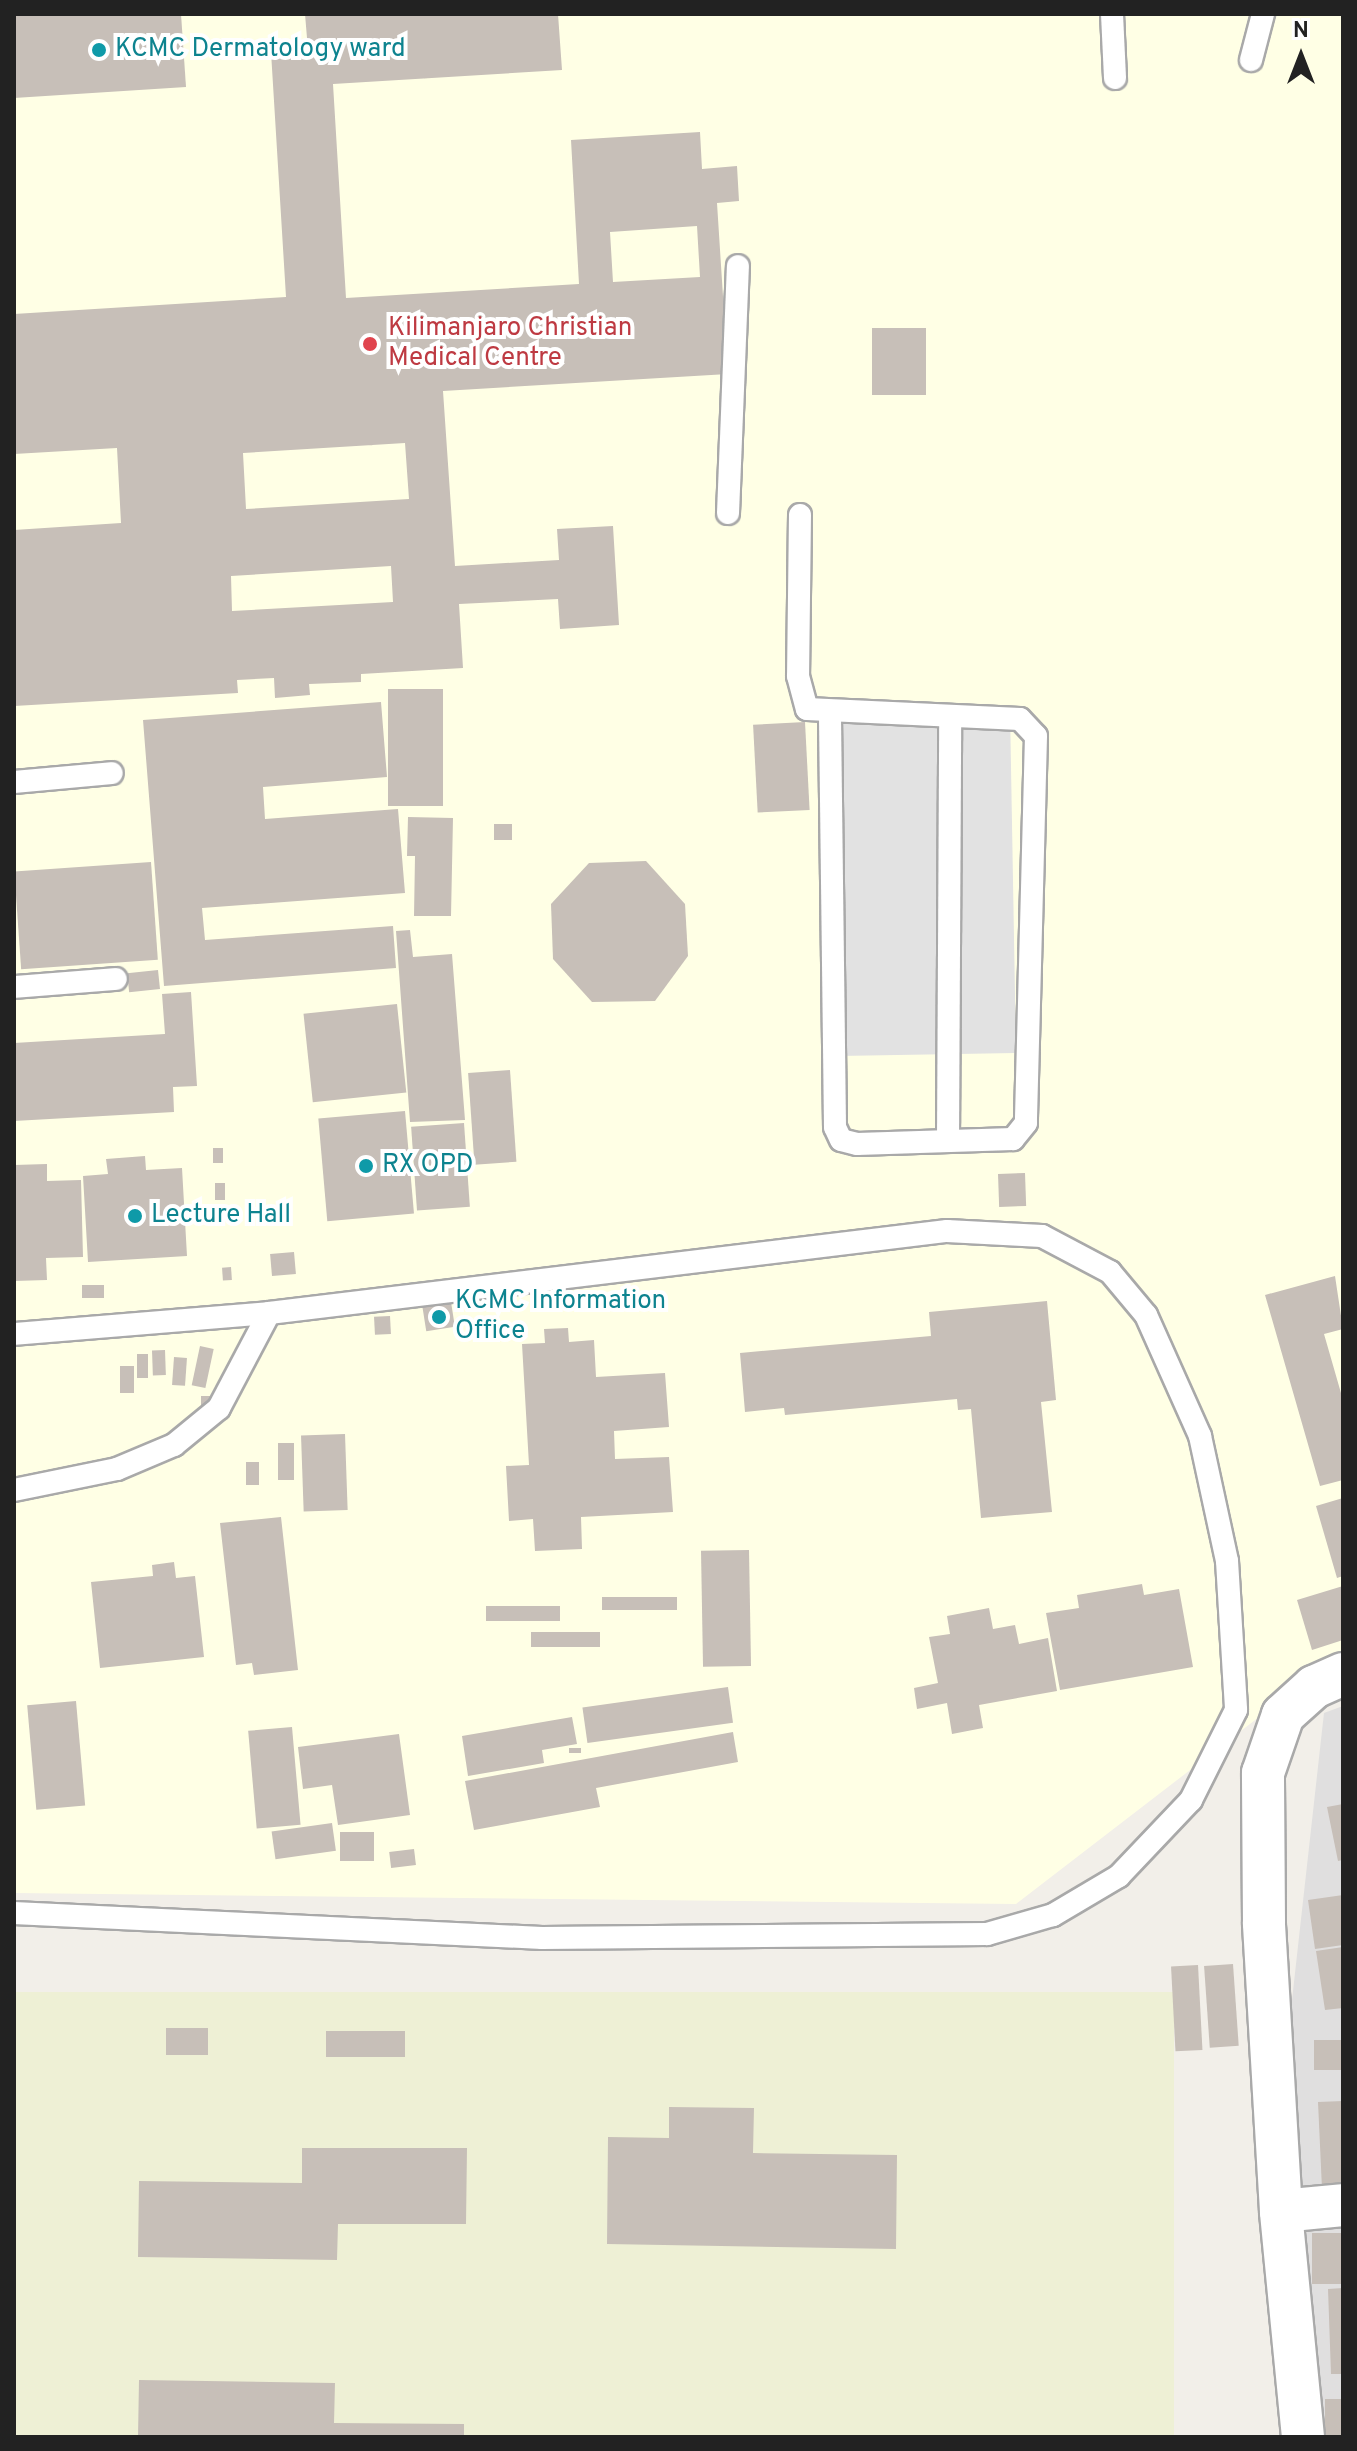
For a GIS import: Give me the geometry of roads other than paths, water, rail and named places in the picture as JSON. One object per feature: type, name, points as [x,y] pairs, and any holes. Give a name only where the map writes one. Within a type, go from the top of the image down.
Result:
[{"type":"street","points":[[1303,2437],[1281,2211],[1264,1923],[1263,1773],[1283,1715],[1314,1687],[1343,1674]]},
{"type":"street","points":[[1281,2211],[1343,2205]]},
{"type":"lane","points":[[1112,14],[1115,78]]},
{"type":"lane","points":[[1251,60],[1263,14]]},
{"type":"lane","points":[[728,513],[738,266]]},
{"type":"lane","points":[[800,515],[798,676],[807,709],[830,714],[1020,719],[1031,725],[1036,736],[1026,1123],[1013,1139],[857,1144],[841,1140],[835,1127],[830,714]]},
{"type":"lane","points":[[948,1141],[950,718]]},
{"type":"lane","points":[[14,782],[112,773]]},
{"type":"lane","points":[[14,987],[116,979]]},
{"type":"lane","points":[[14,1334],[269,1313],[947,1231],[1042,1236],[1110,1272],[1146,1315],[1200,1436],[1227,1561],[1236,1710],[1191,1800],[1119,1876],[1053,1915],[987,1934],[542,1938],[14,1913]]},
{"type":"lane","points":[[14,1490],[117,1469],[174,1445],[219,1408],[269,1313]]},
{"type":"place","name":"KCMC Dermatology ward","points":[[99,50]]},
{"type":"place","name":"Kilimanjaro Christian Medical Centre","points":[[370,344]]},
{"type":"place","name":"RX OPD","points":[[366,1166]]},
{"type":"place","name":"Lecture Hall","points":[[135,1216]]},
{"type":"place","name":"KCMC Information Office","points":[[439,1317]]}]
